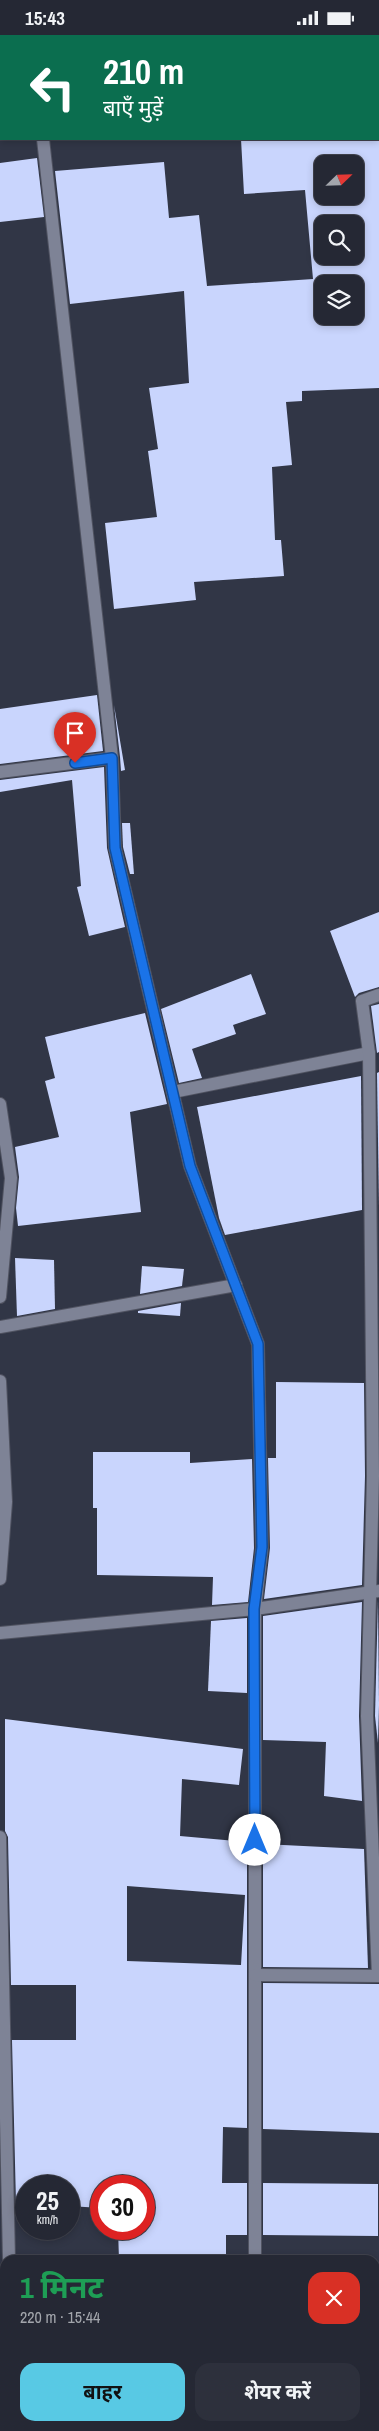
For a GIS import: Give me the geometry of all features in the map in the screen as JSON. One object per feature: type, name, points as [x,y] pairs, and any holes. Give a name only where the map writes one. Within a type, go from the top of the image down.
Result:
[{"type":"street","points":[[43,140],[112,758],[115,848],[190,1166],[258,1344],[262,1547],[254,1609],[255,2255]]},
{"type":"street","points":[[0,772],[112,758]]},
{"type":"street","points":[[255,1975],[378,1976],[367,1716],[374,1591],[369,1053],[362,1001],[379,995]]},
{"type":"street","points":[[173,1092],[369,1053]]},
{"type":"street","points":[[0,1104],[11,1179],[0,1297]]},
{"type":"street","points":[[0,1327],[236,1285]]},
{"type":"street","points":[[0,1381],[6,1502],[0,1579]]},
{"type":"street","points":[[0,1633],[254,1609],[374,1591]]},
{"type":"street","points":[[0,1837],[9,2255]]},
{"type":"building","points":[[241,140],[379,140],[379,388],[302,391],[302,401],[286,402],[292,465],[272,467],[275,540],[281,540],[284,576],[194,582],[196,600],[114,609],[105,523],[157,517],[148,451],[158,449],[149,388],[189,383],[184,291],[70,304],[55,171],[164,162],[169,218],[199,215],[207,286],[313,279],[305,190],[244,194]]},
{"type":"building","points":[[37,158],[44,217],[0,222],[0,163]]},
{"type":"building","points":[[97,695],[103,751],[0,764],[0,709]]},
{"type":"building","points":[[114,705],[125,770],[121,771],[120,757]]},
{"type":"building","points":[[104,767],[107,848],[125,927],[89,936],[77,887],[81,886],[72,780],[0,792],[0,780]]},
{"type":"building","points":[[122,823],[130,823],[134,874],[130,874],[123,847]]},
{"type":"building","points":[[379,912],[379,987],[359,993],[355,997],[330,931]]},
{"type":"building","points":[[251,974],[266,1014],[233,1025],[236,1034],[192,1049],[202,1078],[179,1083],[161,1009]]},
{"type":"building","points":[[379,1004],[379,1052],[377,1053],[371,1006]]},
{"type":"building","points":[[145,1013],[167,1104],[130,1112],[141,1212],[18,1226],[16,1208],[19,1177],[15,1147],[59,1137],[45,1081],[55,1078],[45,1037]]},
{"type":"building","points":[[379,1072],[379,1207],[377,1073]]},
{"type":"building","points":[[361,1076],[362,1210],[225,1235],[219,1218],[197,1107]]},
{"type":"building","points":[[15,1258],[54,1260],[55,1309],[17,1316]]},
{"type":"building","points":[[142,1266],[184,1269],[182,1286],[140,1294]]},
{"type":"building","points":[[181,1303],[180,1316],[138,1313],[138,1311]]},
{"type":"building","points":[[276,1382],[364,1383],[365,1476],[362,1585],[264,1599],[270,1548],[268,1458],[276,1458]]},
{"type":"building","points":[[93,1452],[190,1452],[190,1463],[252,1459],[254,1548],[248,1602],[212,1605],[213,1577],[97,1575],[97,1508],[93,1508]]},
{"type":"building","points":[[378,1599],[379,1705],[378,1743],[375,1716]]},
{"type":"building","points":[[362,1602],[359,1716],[362,1801],[324,1796],[326,1742],[263,1740],[263,1616]]},
{"type":"building","points":[[247,1618],[247,1693],[208,1691],[211,1621]]},
{"type":"building","points":[[5,1719],[243,1749],[239,1785],[182,1779],[180,1836],[247,1842],[247,2128],[223,2127],[222,2183],[247,2183],[247,2235],[226,2235],[226,2255],[119,2255],[118,2240],[155,2240],[155,2175],[90,2175],[90,2207],[80,2207],[80,2175],[15,2175],[12,2040],[76,2040],[76,1985],[11,1985],[8,1837],[5,1831]],"holes":[[[127,1886],[245,1895],[241,1965],[127,1961]]]},
{"type":"building","points":[[263,1844],[364,1849],[368,1968],[263,1967]]},
{"type":"building","points":[[263,1983],[379,1984],[379,2133],[263,2129]]},
{"type":"building","points":[[263,2183],[378,2184],[378,2236],[263,2235]]},
{"type":"route","points":[[75,763],[112,758],[115,848],[190,1166],[258,1344],[262,1547],[254,1609],[255,1840]]}]
